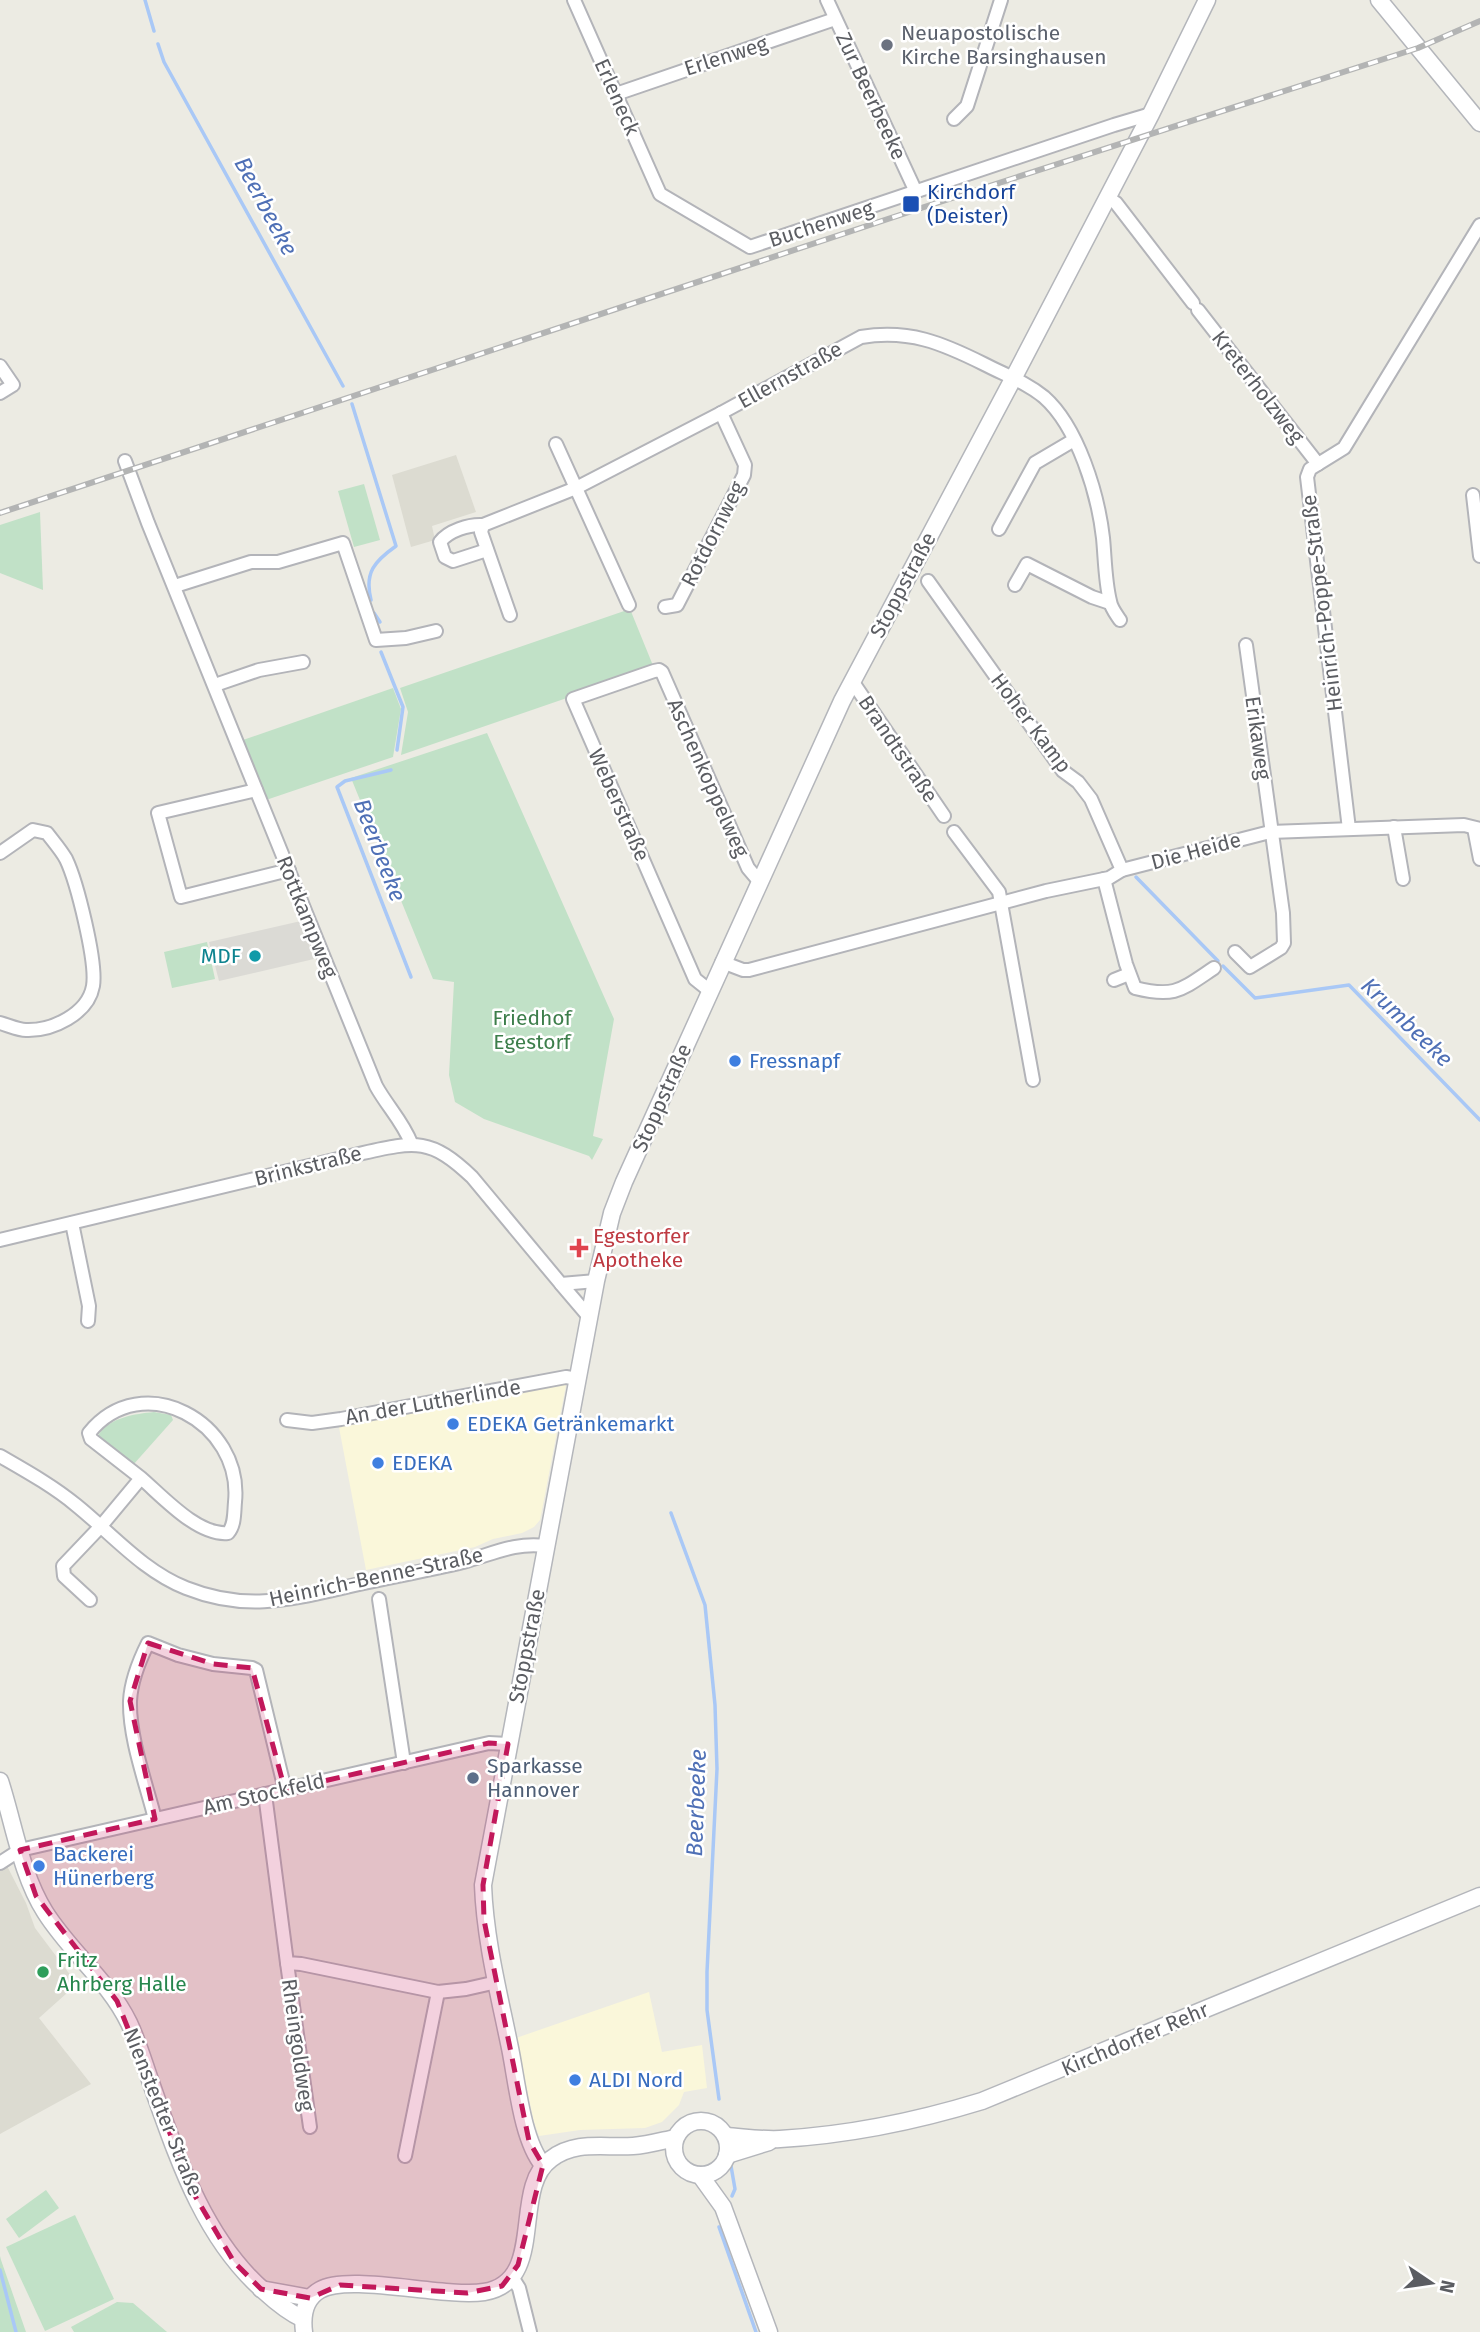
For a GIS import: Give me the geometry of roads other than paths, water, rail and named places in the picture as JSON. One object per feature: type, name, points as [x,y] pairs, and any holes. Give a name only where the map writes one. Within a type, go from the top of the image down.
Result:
[{"type":"main road","name":"Stoppstraße","points":[[543,2165],[529,2141],[484,1920],[482,1885],[596,1281],[612,1213],[709,991],[852,681],[1014,377],[1207,0]]},
{"type":"main road","points":[[1379,0],[1480,123]]},
{"type":"main road","name":"Nienstedter Straße","points":[[0,1782],[36,1896],[46,1913],[111,1993],[130,2024],[174,2150],[200,2205],[234,2262],[303,2325]]},
{"type":"main road","name":"Kirchdorfer Rehr","points":[[726,2136],[778,2139],[890,2125],[982,2101],[1480,1896]]},
{"type":"main road","points":[[261,2289],[315,2294],[340,2285],[485,2292],[502,2286],[512,2277],[523,2250],[533,2191],[543,2165],[561,2153],[580,2146],[633,2146],[675,2138],[685,2126],[699,2120],[712,2123],[726,2136],[723,2207]]},
{"type":"main road","points":[[675,2138],[675,2156],[685,2170],[700,2175],[723,2207],[769,2332]]},
{"type":"main road","name":"Kirchdorfer Rehr","points":[[723,2162],[778,2139]]},
{"type":"main road","points":[[633,2146],[675,2156]]},
{"type":"main road","points":[[700,2175],[723,2162]]},
{"type":"main road","points":[[303,2325],[315,2294]]},
{"type":"street","name":"Erleneck","points":[[574,0],[660,194]]},
{"type":"street","name":"Zur Beerbeeke","points":[[827,0],[916,192]]},
{"type":"street","points":[[954,119],[967,106],[1001,0]]},
{"type":"street","name":"Erlenweg","points":[[616,94],[835,19]]},
{"type":"street","name":"Buchenweg","points":[[660,194],[750,247],[1150,114]]},
{"type":"street","name":"Kreterholzweg","points":[[1107,197],[1116,203],[1318,464]]},
{"type":"street","name":"Heinrich-Poppe-Straße","points":[[1349,829],[1307,477],[1310,469],[1344,448],[1480,225]]},
{"type":"street","name":"Ellernstraße","points":[[487,550],[453,561],[445,557],[440,542],[445,535],[476,524],[483,525],[576,488],[861,337],[883,333],[906,334],[931,340],[1014,377],[1046,399],[1074,440],[1090,474],[1099,504],[1110,603]]},
{"type":"street","points":[[0,366],[13,385],[0,393]]},
{"type":"street","name":"Rotdornweg","points":[[665,607],[677,605],[744,475],[745,465],[721,413]]},
{"type":"street","points":[[999,529],[1035,463],[1074,440]]},
{"type":"street","points":[[556,444],[629,605]]},
{"type":"street","name":"Rottkampweg","points":[[125,461],[376,1086],[385,1103],[405,1127],[411,1143]]},
{"type":"street","points":[[1473,495],[1480,556]]},
{"type":"street","points":[[483,525],[481,532],[510,615]]},
{"type":"street","points":[[175,586],[251,562],[278,562],[343,543],[376,640],[406,638],[436,631]]},
{"type":"street","points":[[1015,585],[1027,564],[1092,597],[1110,603],[1120,620]]},
{"type":"street","name":"Hoher Kamp","points":[[928,581],[1063,771],[1078,782],[1091,799],[1122,870]]},
{"type":"street","name":"Erikaweg","points":[[1235,952],[1250,967],[1281,948],[1284,943],[1283,913],[1246,645]]},
{"type":"street","points":[[215,685],[260,670],[303,662]]},
{"type":"street","name":"Weberstraße","points":[[662,672],[654,671],[573,699],[695,979],[709,991]]},
{"type":"street","name":"Aschenkoppelweg","points":[[662,672],[748,868],[759,881]]},
{"type":"street","name":"Brandtstraße","points":[[852,681],[944,816]]},
{"type":"street","points":[[256,790],[158,813],[181,897],[289,870]]},
{"type":"street","name":"Die Heide","points":[[723,962],[750,970],[1091,880],[1104,879],[1122,870],[1270,832],[1464,825],[1477,829],[1480,859]]},
{"type":"street","points":[[1394,827],[1403,879]]},
{"type":"street","points":[[0,853],[33,830],[47,833],[65,859],[81,906],[92,964],[93,986],[85,1005],[69,1018],[50,1026],[25,1031],[0,1023]]},
{"type":"street","points":[[954,832],[999,892],[1032,1080]]},
{"type":"street","points":[[1104,879],[1135,988],[1170,993],[1187,986],[1214,968]]},
{"type":"street","points":[[1114,980],[1129,974]]},
{"type":"street","name":"Brinkstraße","points":[[0,1240],[411,1143],[429,1146],[444,1154],[472,1177],[590,1318]]},
{"type":"street","points":[[72,1223],[89,1306],[88,1321]]},
{"type":"street","points":[[561,1284],[596,1281]]},
{"type":"street","name":"An der Lutherlinde","points":[[287,1420],[312,1423],[341,1419],[566,1377],[578,1379]]},
{"type":"street","points":[[138,1405],[158,1405],[180,1410],[199,1420],[214,1433],[227,1452],[234,1475],[236,1497],[233,1527],[228,1533],[220,1534],[199,1525],[184,1516],[141,1478],[91,1439],[89,1433],[99,1421],[116,1411],[138,1405]]},
{"type":"street","name":"Heinrich-Benne-Straße","points":[[0,1456],[74,1503],[140,1561],[174,1582],[211,1596],[239,1602],[282,1601],[479,1558],[502,1548],[530,1544],[546,1546]]},
{"type":"street","points":[[90,1600],[64,1576],[63,1566],[141,1478]]},
{"type":"street","points":[[379,1599],[404,1763]]},
{"type":"street","points":[[155,1819],[133,1731],[130,1701],[138,1664],[148,1643],[178,1655],[213,1664],[256,1670],[285,1790]]},
{"type":"street","name":"Am Stockfeld","points":[[20,1850],[489,1743],[508,1744]]},
{"type":"street","name":"Rheingoldweg","points":[[265,1794],[310,2127]]},
{"type":"street","points":[[0,1863],[20,1850]]},
{"type":"street","points":[[287,1964],[301,1964],[438,1992],[497,1982]]},
{"type":"street","points":[[405,2156],[438,1992]]},
{"type":"street","points":[[512,2277],[519,2288],[530,2332]]},
{"type":"waterway","name":"Beerbeeke","points":[[145,0],[154,31]]},
{"type":"waterway","name":"Beerbeeke","points":[[158,44],[164,62],[343,386]]},
{"type":"waterway","name":"Beerbeeke","points":[[352,404],[396,546],[373,568],[369,582],[371,600]]},
{"type":"waterway","name":"Beerbeeke","points":[[374,613],[380,622]]},
{"type":"waterway","name":"Beerbeeke","points":[[381,652],[403,707],[397,750]]},
{"type":"waterway","name":"Beerbeeke","points":[[391,770],[345,781],[337,787],[411,977]]},
{"type":"waterway","name":"Krumbeeke","points":[[1136,877],[1218,961]]},
{"type":"waterway","name":"Krumbeeke","points":[[1223,966],[1255,998],[1349,985],[1480,1120]]},
{"type":"waterway","name":"Beerbeeke","points":[[671,1513],[705,1605],[715,1705],[717,1769],[707,2010],[719,2099]]},
{"type":"waterway","name":"Beerbeeke","points":[[731,2166],[735,2189],[732,2196]]},
{"type":"waterway","name":"Beerbeeke","points":[[719,2227],[756,2332]]},
{"type":"waterway","points":[[0,2270],[16,2332]]},
{"type":"railway","points":[[0,513],[918,209],[1418,48],[1480,21]]},
{"type":"place","name":"Neuapostolische Kirche Barsinghausen","points":[[887,45]]},
{"type":"place","name":"Kirchdorf (Deister)","points":[[911,204]]},
{"type":"place","name":"MDF","points":[[255,956]]},
{"type":"place","name":"Fressnapf","points":[[735,1061]]},
{"type":"place","name":"Egestorfer Apotheke","points":[[579,1248]]},
{"type":"place","name":"EDEKA Getränkemarkt","points":[[453,1424]]},
{"type":"place","name":"EDEKA","points":[[378,1463]]},
{"type":"place","name":"Sparkasse Hannover","points":[[473,1778]]},
{"type":"place","name":"Backerei Hünerberg","points":[[39,1866]]},
{"type":"place","name":"Fritz Ahrberg Halle","points":[[43,1972]]},
{"type":"place","name":"ALDI Nord","points":[[575,2080]]},
{"type":"park label","name":"Friedhof Egestorf","points":[[532,1030]]}]
